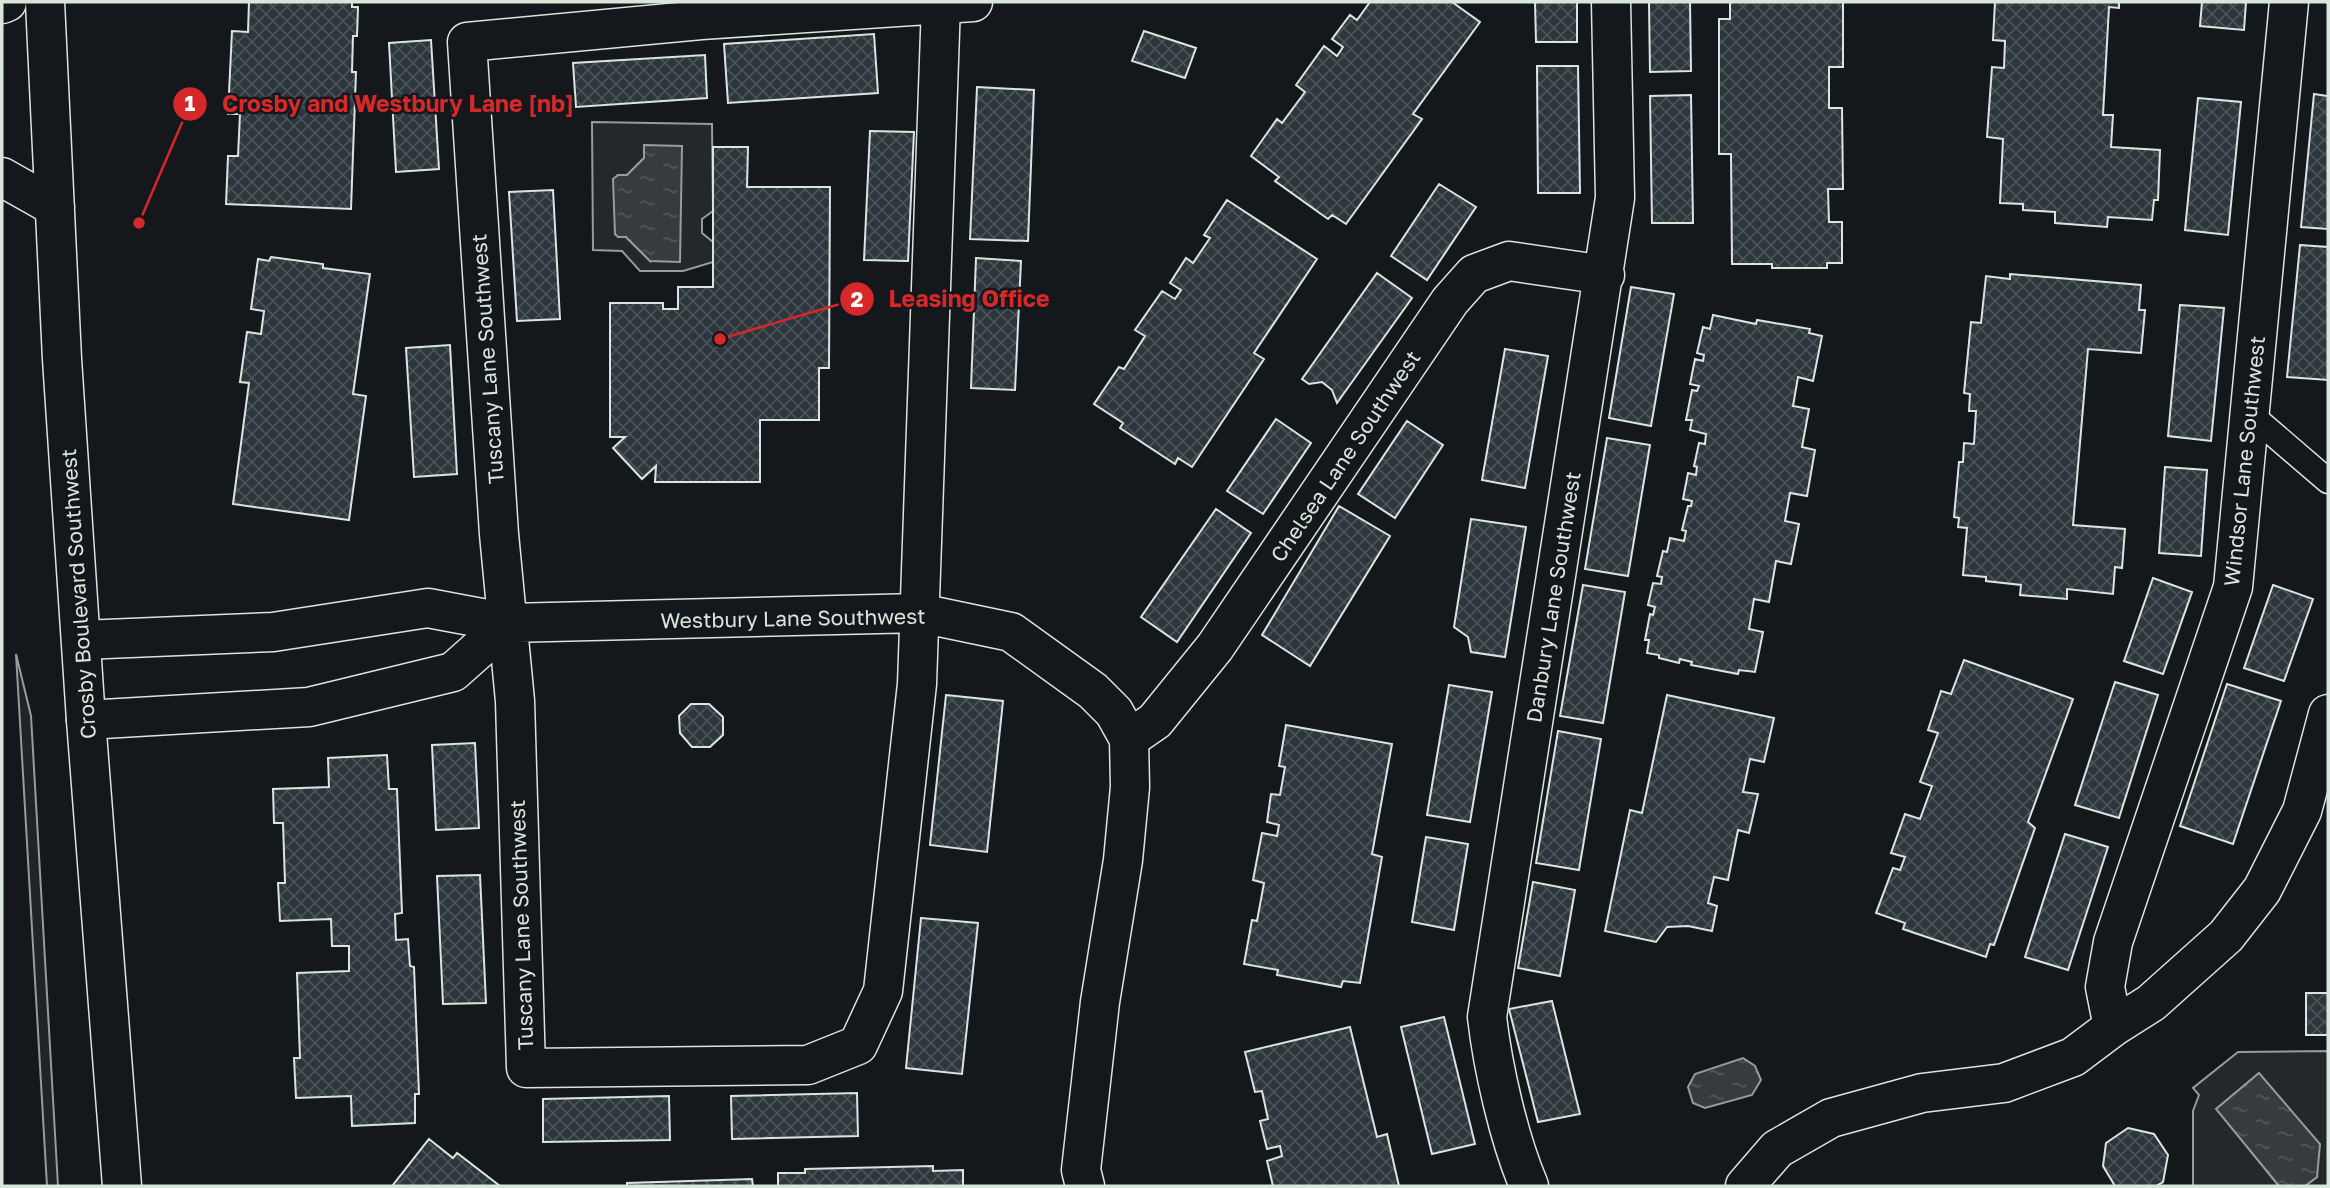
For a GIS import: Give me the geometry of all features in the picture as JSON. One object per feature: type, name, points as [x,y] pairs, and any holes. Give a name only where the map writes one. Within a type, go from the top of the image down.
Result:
[{"type":"street","points":[[2,4],[7,2]]},
{"type":"street","name":"Crosby Boulevard Southwest","points":[[45,2],[62,359],[86,720],[122,1186]]},
{"type":"street","name":"Danbury Lane Southwest","points":[[1529,1186],[1518,1160],[1490,1044],[1487,1017],[1615,198],[1611,2]]},
{"type":"street","name":"Windsor Lane Southwest","points":[[2113,1027],[2105,987],[2113,942],[2233,587],[2289,2]]},
{"type":"street","name":"Tuscany Lane Southwest","points":[[957,3],[917,684],[883,991],[858,1045],[808,1065],[526,1068],[515,701],[499,534],[467,42],[701,20],[957,3]]},
{"type":"street","points":[[2,177],[55,208]]},
{"type":"street","name":"Chelsea Lane Southwest","points":[[1129,738],[1155,721],[1215,647],[1450,301],[1474,274],[1509,261],[1605,275]]},
{"type":"street","name":"Westbury Lane Southwest","points":[[82,640],[273,632],[428,608],[508,623],[920,613],[1011,632],[1093,691],[1114,712],[1129,738]]},
{"type":"street","points":[[86,720],[309,707],[453,672],[508,623]]},
{"type":"street","points":[[1745,1186],[1777,1149],[1831,1118],[1922,1093],[2004,1083],[2073,1057],[2151,1003],[2226,936],[2262,890],[2315,811],[2328,714]]},
{"type":"street","points":[[1085,1186],[1081,1170],[1099,1015],[1123,860],[1130,787],[1129,738]]},
{"type":"lane","points":[[2250,414],[2328,481]]},
{"type":"shaded area","points":[[592,122],[712,124],[713,211],[702,219],[702,233],[713,242],[713,262],[683,271],[640,271],[622,251],[593,250]],"holes":[[[644,158],[650,261],[626,237],[618,175],[627,175]]]},
{"type":"shaded area","points":[[16,654],[31,716],[58,1186],[47,1186]]},
{"type":"shaded area","points":[[2328,1051],[2328,1186],[2305,1186],[2317,1177],[2217,1109],[2279,1186],[2193,1186],[2193,1111],[2199,1095],[2193,1088],[2238,1052]]},
{"type":"water","points":[[644,145],[682,146],[680,262],[650,261],[626,237],[618,237],[615,234],[613,179],[618,175],[627,175],[644,158]]},
{"type":"water","points":[[1743,1058],[1755,1066],[1761,1080],[1752,1095],[1705,1108],[1693,1103],[1688,1087],[1695,1074]]},
{"type":"water","points":[[2259,1073],[2320,1144],[2317,1177],[2305,1186],[2279,1186],[2216,1109]]},
{"type":"building","points":[[249,2],[352,2],[352,7],[358,7],[357,36],[353,36],[352,72],[356,72],[351,209],[226,204],[228,156],[238,156],[240,114],[228,114],[232,31],[248,32]]},
{"type":"building","points":[[1370,2],[1452,2],[1480,22],[1413,114],[1422,119],[1346,224],[1332,215],[1328,219],[1275,181],[1279,177],[1251,156],[1277,119],[1282,123],[1305,92],[1296,85],[1324,46],[1337,56],[1343,47],[1332,39],[1350,15],[1357,20]]},
{"type":"building","points":[[1535,2],[1577,2],[1577,42],[1536,42]]},
{"type":"building","points":[[1649,2],[1690,2],[1691,71],[1650,72]]},
{"type":"building","points":[[1730,2],[1843,2],[1843,67],[1829,67],[1829,108],[1842,108],[1843,189],[1828,189],[1829,222],[1842,222],[1842,263],[1827,263],[1827,268],[1772,268],[1772,264],[1732,264],[1731,154],[1719,154],[1719,19],[1730,19]]},
{"type":"building","points":[[1995,2],[2119,2],[2119,8],[2109,7],[2103,115],[2113,115],[2111,147],[2160,150],[2158,200],[2154,200],[2152,220],[2108,217],[2107,227],[2055,223],[2055,212],[2023,210],[2023,204],[2000,203],[2003,139],[1987,137],[1992,67],[2004,68],[2005,41],[1993,40]]},
{"type":"building","points":[[2202,2],[2246,2],[2244,30],[2200,26]]},
{"type":"building","points":[[1144,31],[1196,48],[1185,78],[1132,61]]},
{"type":"building","points":[[874,34],[878,93],[728,103],[724,44]]},
{"type":"building","points":[[431,40],[439,169],[396,172],[389,43]]},
{"type":"building","points":[[705,55],[707,98],[576,107],[573,63]]},
{"type":"building","points":[[1537,66],[1578,66],[1580,193],[1538,193]]},
{"type":"building","points":[[977,87],[1034,90],[1028,241],[970,239]]},
{"type":"building","points":[[2314,94],[2328,96],[2328,229],[2301,227]]},
{"type":"building","points":[[1691,95],[1693,223],[1652,223],[1650,96]]},
{"type":"building","points":[[2198,98],[2241,102],[2228,235],[2185,230]]},
{"type":"building","points":[[870,131],[914,132],[908,261],[864,260]]},
{"type":"building","points":[[713,147],[748,147],[747,187],[830,187],[829,368],[819,368],[819,420],[760,420],[760,482],[655,482],[656,466],[642,479],[613,448],[625,437],[610,437],[610,303],[663,303],[663,309],[678,309],[678,287],[713,287]]},
{"type":"building","points":[[1439,184],[1476,207],[1427,280],[1391,256]]},
{"type":"building","points":[[553,190],[560,319],[517,321],[509,192]]},
{"type":"building","points":[[1227,200],[1317,259],[1254,353],[1264,359],[1192,467],[1178,458],[1175,464],[1120,428],[1123,423],[1094,404],[1119,367],[1124,369],[1145,336],[1135,330],[1162,291],[1175,299],[1181,290],[1170,283],[1186,258],[1193,263],[1210,238],[1204,235]]},
{"type":"building","points":[[2300,245],[2328,247],[2328,380],[2287,377]]},
{"type":"building","points":[[271,257],[370,274],[353,394],[366,396],[349,520],[233,504],[249,383],[240,382],[247,332],[261,334],[264,311],[251,309],[258,259],[269,261]]},
{"type":"building","points":[[976,258],[1021,261],[1015,390],[971,388]]},
{"type":"building","points":[[1377,273],[1412,298],[1337,403],[1332,390],[1322,382],[1309,384],[1302,379]]},
{"type":"building","points":[[2010,274],[2141,285],[2139,310],[2145,310],[2141,353],[2088,349],[2073,525],[2125,529],[2122,568],[2115,567],[2113,594],[2067,589],[2067,599],[2020,595],[2021,585],[1963,575],[1967,528],[1958,527],[1959,518],[1954,517],[1959,462],[1963,462],[1964,443],[1974,444],[1976,411],[1969,411],[1970,394],[1964,393],[1971,322],[1981,323],[1986,276],[2010,279]]},
{"type":"building","points":[[1631,287],[1674,294],[1651,426],[1609,418]]},
{"type":"building","points":[[2180,305],[2224,308],[2211,441],[2168,436]]},
{"type":"building","points":[[1713,315],[1756,324],[1757,320],[1810,329],[1809,333],[1822,336],[1813,381],[1798,377],[1793,406],[1809,409],[1802,447],[1815,450],[1807,496],[1790,493],[1785,521],[1799,524],[1791,564],[1776,561],[1769,602],[1754,599],[1749,629],[1763,632],[1755,672],[1739,670],[1738,674],[1691,665],[1692,662],[1680,659],[1679,663],[1659,658],[1659,655],[1647,653],[1649,640],[1645,640],[1650,614],[1653,615],[1655,607],[1648,605],[1653,583],[1661,584],[1662,577],[1657,576],[1663,551],[1667,552],[1670,538],[1684,541],[1686,531],[1682,530],[1688,506],[1691,506],[1692,501],[1683,499],[1688,473],[1696,475],[1697,467],[1694,466],[1699,443],[1705,444],[1706,434],[1690,430],[1692,420],[1686,420],[1692,390],[1697,391],[1699,386],[1690,384],[1695,359],[1703,361],[1704,355],[1697,353],[1703,327],[1710,329]]},
{"type":"building","points":[[450,345],[457,474],[414,477],[406,348]]},
{"type":"building","points":[[1505,349],[1548,356],[1525,488],[1482,480]]},
{"type":"building","points":[[1276,419],[1311,443],[1263,514],[1227,491]]},
{"type":"building","points":[[1407,421],[1443,445],[1395,518],[1358,494]]},
{"type":"building","points":[[1607,438],[1650,445],[1628,576],[1585,569]]},
{"type":"building","points":[[2165,467],[2207,470],[2201,556],[2159,553]]},
{"type":"building","points":[[1339,506],[1390,536],[1310,666],[1262,635]]},
{"type":"building","points":[[1216,509],[1251,533],[1177,642],[1141,617]]},
{"type":"building","points":[[1471,519],[1526,527],[1505,657],[1471,652],[1468,637],[1454,627]]},
{"type":"building","points":[[2153,578],[2192,592],[2163,674],[2124,661]]},
{"type":"building","points":[[1583,585],[1625,592],[1603,723],[1560,716]]},
{"type":"building","points":[[2273,585],[2313,599],[2284,681],[2244,668]]},
{"type":"building","points":[[1964,660],[2073,699],[2028,822],[2035,828],[1994,945],[1990,944],[1986,957],[1903,929],[1905,923],[1876,913],[1893,868],[1900,870],[1905,857],[1891,853],[1905,814],[1920,819],[1932,786],[1920,782],[1938,733],[1928,730],[1941,691],[1951,694]]},
{"type":"building","points":[[2115,682],[2158,695],[2119,818],[2075,805]]},
{"type":"building","points":[[2227,684],[2281,701],[2233,844],[2180,826]]},
{"type":"building","points":[[1449,685],[1492,692],[1470,822],[1427,815]]},
{"type":"building","points":[[946,695],[1003,701],[987,852],[930,845]]},
{"type":"building","points":[[1667,695],[1774,718],[1764,762],[1750,759],[1743,792],[1758,794],[1749,833],[1738,830],[1728,880],[1714,877],[1708,903],[1717,906],[1712,931],[1688,926],[1667,927],[1656,942],[1605,931],[1630,810],[1642,813]]},
{"type":"building","points":[[691,704],[709,704],[723,717],[723,735],[710,747],[692,747],[680,733],[679,716]]},
{"type":"building","points":[[1286,725],[1392,744],[1372,854],[1382,857],[1360,983],[1343,981],[1341,987],[1277,975],[1278,970],[1244,964],[1252,920],[1257,921],[1264,883],[1253,880],[1262,833],[1277,836],[1279,825],[1267,822],[1271,794],[1280,795],[1285,767],[1279,766]]},
{"type":"building","points":[[1558,731],[1601,739],[1579,870],[1536,863]]},
{"type":"building","points":[[475,743],[479,828],[436,830],[432,745]]},
{"type":"building","points":[[387,755],[389,789],[397,789],[402,913],[395,914],[396,940],[408,939],[410,966],[414,967],[419,1094],[415,1094],[415,1123],[352,1126],[351,1096],[296,1098],[294,1058],[300,1058],[297,973],[349,971],[349,946],[332,946],[331,919],[280,921],[278,883],[285,883],[283,823],[274,823],[273,789],[329,787],[328,758]]},
{"type":"building","points":[[2065,834],[2108,847],[2068,970],[2025,957]]},
{"type":"building","points":[[1426,837],[1468,844],[1454,930],[1412,922]]},
{"type":"building","points":[[480,875],[486,1003],[443,1004],[437,876]]},
{"type":"building","points":[[1533,882],[1575,890],[1560,976],[1518,968]]},
{"type":"building","points":[[921,918],[978,923],[962,1074],[906,1068]]},
{"type":"building","points":[[2306,993],[2328,993],[2328,1035],[2306,1035]]},
{"type":"building","points":[[1552,1001],[1580,1114],[1538,1122],[1509,1009]]},
{"type":"building","points":[[1444,1017],[1475,1144],[1432,1154],[1401,1027]]},
{"type":"building","points":[[1350,1027],[1377,1137],[1387,1134],[1399,1186],[1273,1186],[1267,1161],[1282,1156],[1280,1146],[1267,1149],[1260,1121],[1268,1119],[1262,1091],[1255,1092],[1245,1052]]},
{"type":"building","points":[[857,1093],[858,1136],[732,1139],[731,1096]]},
{"type":"building","points":[[669,1096],[670,1140],[543,1142],[543,1099]]},
{"type":"building","points":[[2128,1128],[2154,1134],[2168,1155],[2163,1182],[2156,1186],[2115,1186],[2103,1166],[2106,1143]]},
{"type":"building","points":[[429,1139],[453,1158],[457,1153],[500,1186],[393,1185]]},
{"type":"building","points":[[933,1166],[933,1171],[963,1170],[963,1186],[778,1186],[778,1173],[805,1173],[805,1169]]},
{"type":"building","points":[[752,1179],[753,1186],[627,1186],[627,1183]]},
{"type":"place","name":"Crosby and Westbury Lane [nb]","points":[[139,223]]},
{"type":"place","name":"Leasing Office","points":[[720,339]]}]
